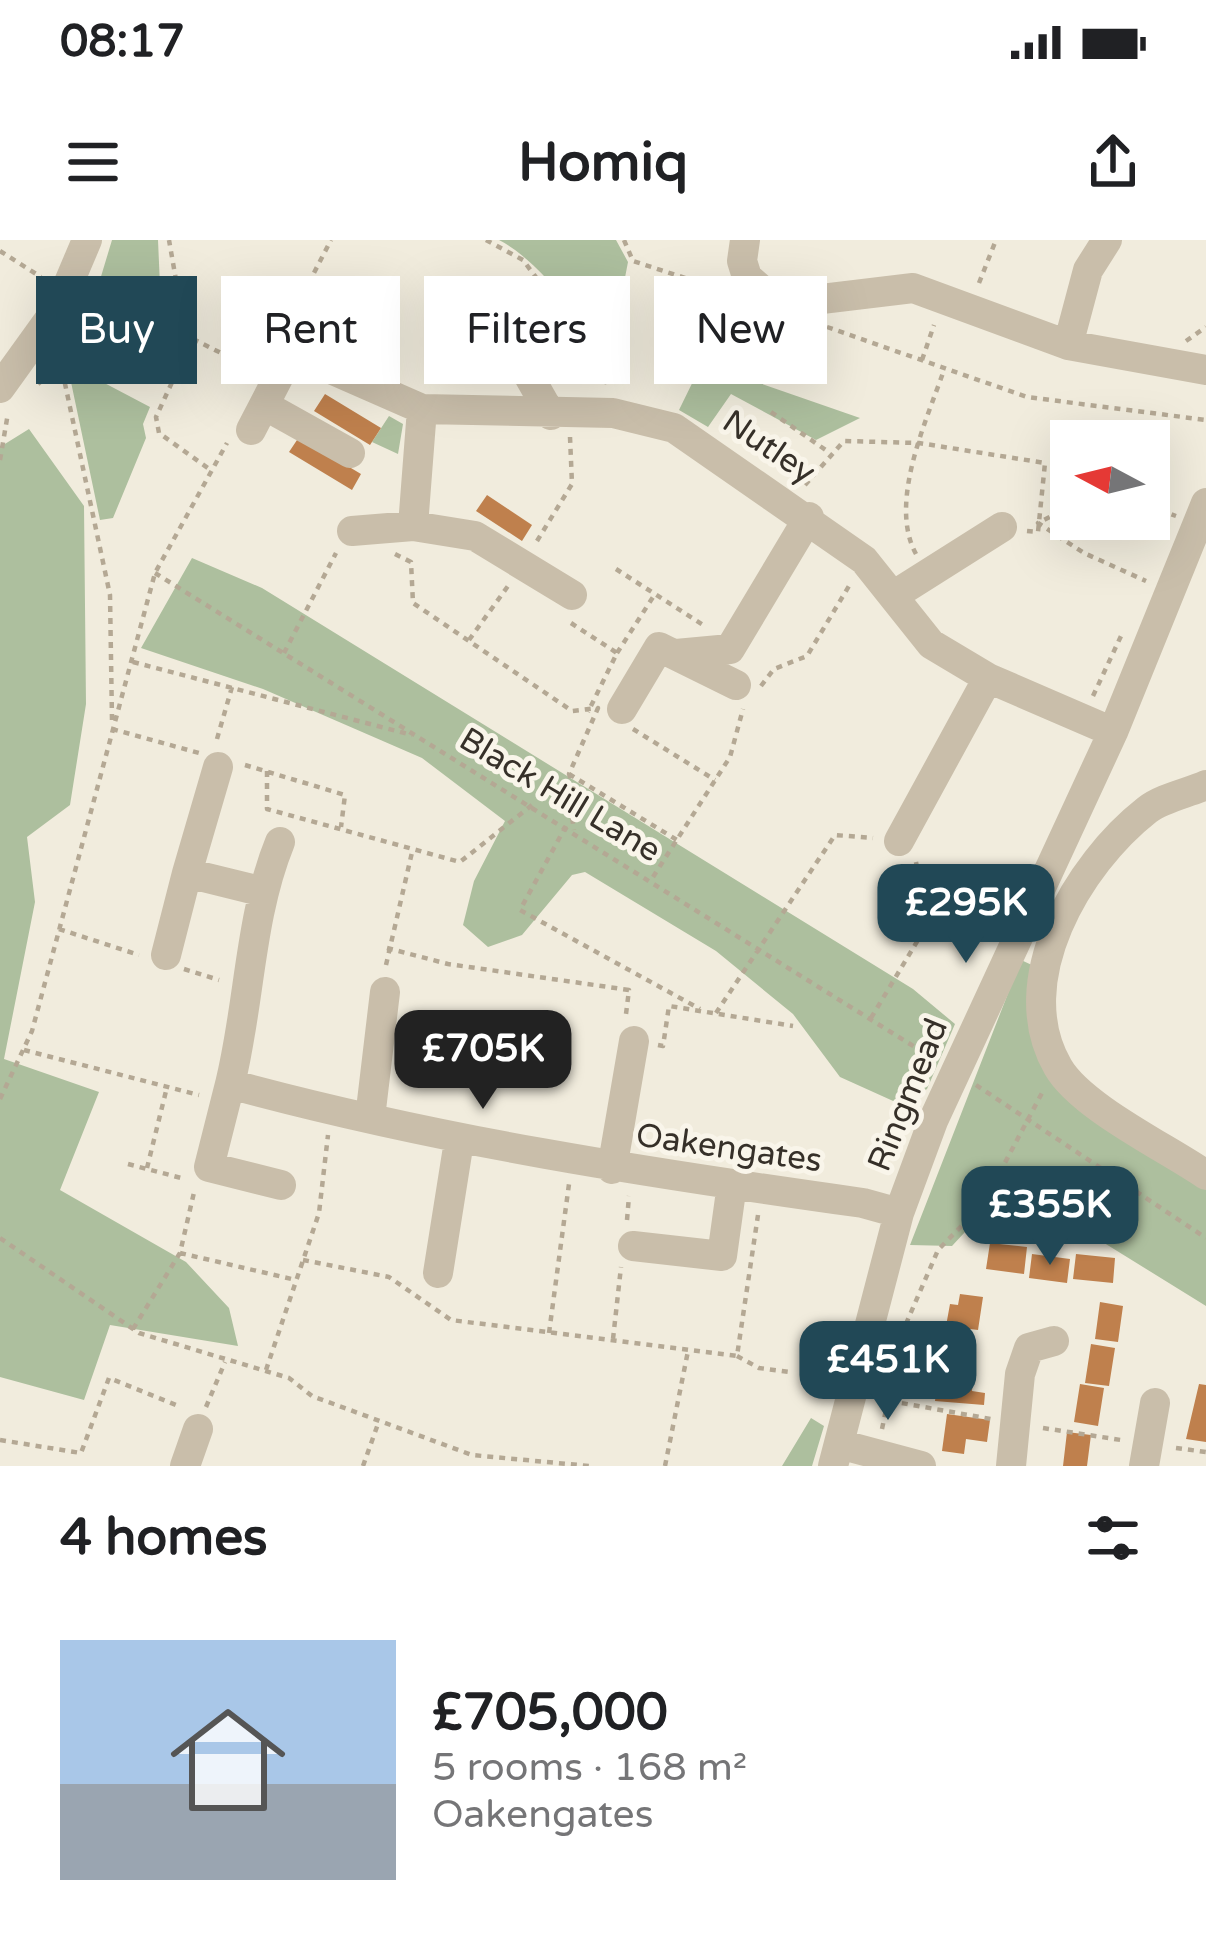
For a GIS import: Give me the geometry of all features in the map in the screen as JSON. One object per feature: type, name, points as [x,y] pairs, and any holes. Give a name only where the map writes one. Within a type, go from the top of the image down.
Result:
[{"type":"street","points":[[72,276],[87,240]]},
{"type":"street","points":[[745,240],[742,261],[748,277],[763,291],[805,302],[913,289],[955,300],[1068,345],[1206,370]]},
{"type":"street","points":[[1068,345],[1088,269],[1107,240]]},
{"type":"street","points":[[16,394],[36,346]]},
{"type":"street","points":[[276,384],[258,418],[350,453]]},
{"type":"street","name":"Nutley","points":[[365,384],[422,409],[613,413],[674,428],[800,511],[864,560],[932,644],[988,678],[1113,732]]},
{"type":"street","points":[[539,384],[559,414]]},
{"type":"street","points":[[413,526],[422,409]]},
{"type":"street","name":"Ringmead","points":[[836,1455],[899,1213],[981,1011],[1200,539],[1206,502]]},
{"type":"street","name":"Nutley","points":[[733,644],[800,511]]},
{"type":"street","points":[[352,531],[413,526],[475,536],[572,595]]},
{"type":"street","points":[[896,594],[1002,526]]},
{"type":"street","points":[[676,654],[730,649],[733,644]]},
{"type":"street","points":[[616,715],[659,647],[736,686]]},
{"type":"street","points":[[899,841],[988,678]]},
{"type":"street","points":[[166,955],[218,767]]},
{"type":"street","points":[[1194,1157],[1096,1102],[1059,1069],[1043,1023],[1043,970],[1063,918],[1090,873],[1150,807],[1206,785]]},
{"type":"street","points":[[280,842],[260,891],[250,989],[209,1167],[281,1185]]},
{"type":"street","points":[[187,874],[260,891]]},
{"type":"street","points":[[370,1118],[385,992]]},
{"type":"street","points":[[613,1168],[634,1040]]},
{"type":"street","name":"Oakengates","points":[[228,1093],[370,1118],[458,1141],[899,1213]]},
{"type":"street","points":[[438,1273],[458,1141]]},
{"type":"street","points":[[633,1246],[722,1256],[747,1186]]},
{"type":"street","points":[[1010,1466],[1020,1373],[1029,1348],[1054,1341]]},
{"type":"street","points":[[1155,1403],[1156,1453]]},
{"type":"street","points":[[185,1466],[200,1422]]},
{"type":"street","points":[[836,1455],[920,1466]]},
{"type":"path","points":[[169,240],[175,276]]},
{"type":"path","points":[[486,240],[524,260],[604,368],[613,413]]},
{"type":"path","points":[[624,240],[633,261],[678,276]]},
{"type":"path","points":[[922,362],[955,300],[991,264],[996,240]]},
{"type":"path","points":[[0,251],[40,276]]},
{"type":"path","points":[[827,328],[1027,397],[1206,420]]},
{"type":"path","points":[[928,575],[903,530],[919,443],[944,370]]},
{"type":"path","points":[[65,384],[110,595],[112,729]]},
{"type":"path","points":[[0,1100],[24,1050],[155,574],[212,471],[159,433],[156,416],[171,384]]},
{"type":"path","points":[[0,460],[5,416],[16,394]]},
{"type":"path","points":[[771,412],[830,453]]},
{"type":"path","points":[[468,641],[523,565],[572,484],[559,414]]},
{"type":"path","points":[[800,511],[830,453],[844,441],[919,443],[1045,463],[1038,532],[1002,526]]},
{"type":"path","points":[[1038,523],[1050,517]]},
{"type":"path","points":[[1038,523],[1084,553],[1146,581]]},
{"type":"path","points":[[284,653],[352,531]]},
{"type":"path","points":[[391,552],[411,562],[413,603],[572,711],[616,715],[715,780]]},
{"type":"path","points":[[652,879],[730,757],[739,714],[774,669],[807,656],[864,560]]},
{"type":"path","points":[[616,569],[733,644]]},
{"type":"path","name":"Black Hill Lane","points":[[155,574],[574,830],[938,1061]]},
{"type":"path","points":[[588,712],[617,652],[655,594]]},
{"type":"path","points":[[572,595],[558,614],[617,652]]},
{"type":"path","points":[[133,662],[416,736]]},
{"type":"path","points":[[218,767],[212,757],[232,687]]},
{"type":"path","points":[[569,774],[616,715]]},
{"type":"path","points":[[268,771],[267,809],[460,862],[532,805]]},
{"type":"path","points":[[569,774],[677,840]]},
{"type":"path","points":[[569,774],[577,797],[571,810],[574,830]]},
{"type":"path","points":[[566,826],[520,910],[705,1012]]},
{"type":"path","points":[[716,1013],[835,835],[899,841],[921,868],[927,925],[871,1018]]},
{"type":"path","points":[[385,992],[387,948],[413,848]]},
{"type":"path","points":[[387,948],[448,964],[628,990],[623,1039],[662,1046],[669,1006],[793,1026]]},
{"type":"path","points":[[24,1050],[166,1087],[228,1093]]},
{"type":"path","points":[[882,1431],[902,1333],[938,1250],[982,1204],[1029,1123],[1046,1083],[1059,1069]]},
{"type":"path","points":[[970,1081],[1206,1238]]},
{"type":"path","points":[[147,1168],[166,1087]]},
{"type":"path","points":[[266,1370],[320,1213],[331,1111]]},
{"type":"path","points":[[549,1333],[572,1161]]},
{"type":"path","points":[[128,1164],[196,1182],[180,1253],[133,1329]]},
{"type":"path","points":[[737,1356],[747,1186]]},
{"type":"path","points":[[0,1238],[133,1329],[225,1362],[289,1378],[312,1396],[472,1455],[590,1466]]},
{"type":"path","points":[[180,1253],[296,1280]]},
{"type":"path","points":[[303,1260],[389,1277],[451,1320],[737,1356],[759,1368],[790,1372]]},
{"type":"path","points":[[665,1466],[688,1351]]},
{"type":"path","points":[[0,1440],[81,1454],[109,1378],[200,1422],[225,1362]]},
{"type":"path","points":[[363,1466],[379,1421]]},
{"type":"path","points":[[1156,1453],[1206,1452]]},
{"type":"path","points":[[500,1466],[502,1457]]},
{"type":"green space","points":[[112,240],[158,240],[160,276],[101,276]]},
{"type":"green space","points":[[499,240],[616,240],[628,262],[625,276],[543,276]]},
{"type":"green space","points":[[71,384],[106,384],[150,407],[143,424],[146,438],[113,518],[100,520]]},
{"type":"green space","points":[[692,384],[762,384],[860,418],[816,440],[731,394],[708,427],[679,410]]},
{"type":"green space","points":[[389,416],[403,424],[398,454],[372,442]]},
{"type":"green space","points":[[29,429],[84,506],[86,704],[70,805],[27,837],[35,902],[4,1059],[99,1092],[60,1190],[186,1262],[229,1308],[238,1346],[110,1325],[84,1400],[0,1377],[0,447]]},
{"type":"green space","points":[[192,558],[262,588],[913,989],[955,1024],[927,1089],[902,1105],[840,1077],[793,1014],[716,951],[585,872],[572,875],[522,935],[488,947],[463,925],[474,881],[505,821],[422,758],[263,689],[141,648]]},
{"type":"green space","points":[[1021,960],[1034,966],[1040,1053],[1206,1188],[1206,1306],[1080,1228],[1017,1196],[990,1205],[952,1246],[910,1245]]},
{"type":"green space","points":[[811,1418],[824,1426],[812,1466],[782,1466]]},
{"type":"building","points":[[325,394],[381,428],[370,445],[314,411]]},
{"type":"building","points":[[299,437],[361,474],[352,490],[289,452]]},
{"type":"building","points":[[487,495],[532,525],[522,541],[476,511]]},
{"type":"building","points":[[990,1243],[1027,1247],[1024,1274],[986,1269]]},
{"type":"building","points":[[1032,1254],[1070,1259],[1067,1283],[1029,1278]]},
{"type":"building","points":[[1076,1254],[1115,1258],[1113,1283],[1073,1279]]},
{"type":"building","points":[[960,1294],[983,1297],[978,1330],[946,1326],[950,1304],[958,1305]]},
{"type":"building","points":[[1100,1302],[1123,1306],[1118,1342],[1095,1339]]},
{"type":"building","points":[[947,1333],[969,1336],[963,1374],[941,1370]]},
{"type":"building","points":[[1091,1344],[1115,1348],[1109,1386],[1085,1383]]},
{"type":"building","points":[[938,1374],[973,1378],[972,1391],[985,1393],[984,1405],[935,1401]]},
{"type":"building","points":[[1080,1384],[1104,1388],[1098,1426],[1074,1422]]},
{"type":"building","points":[[1199,1384],[1206,1385],[1206,1442],[1186,1439]]},
{"type":"building","points":[[947,1414],[990,1420],[987,1442],[966,1439],[964,1454],[942,1451]]},
{"type":"building","points":[[1067,1432],[1091,1435],[1087,1466],[1063,1466]]}]
